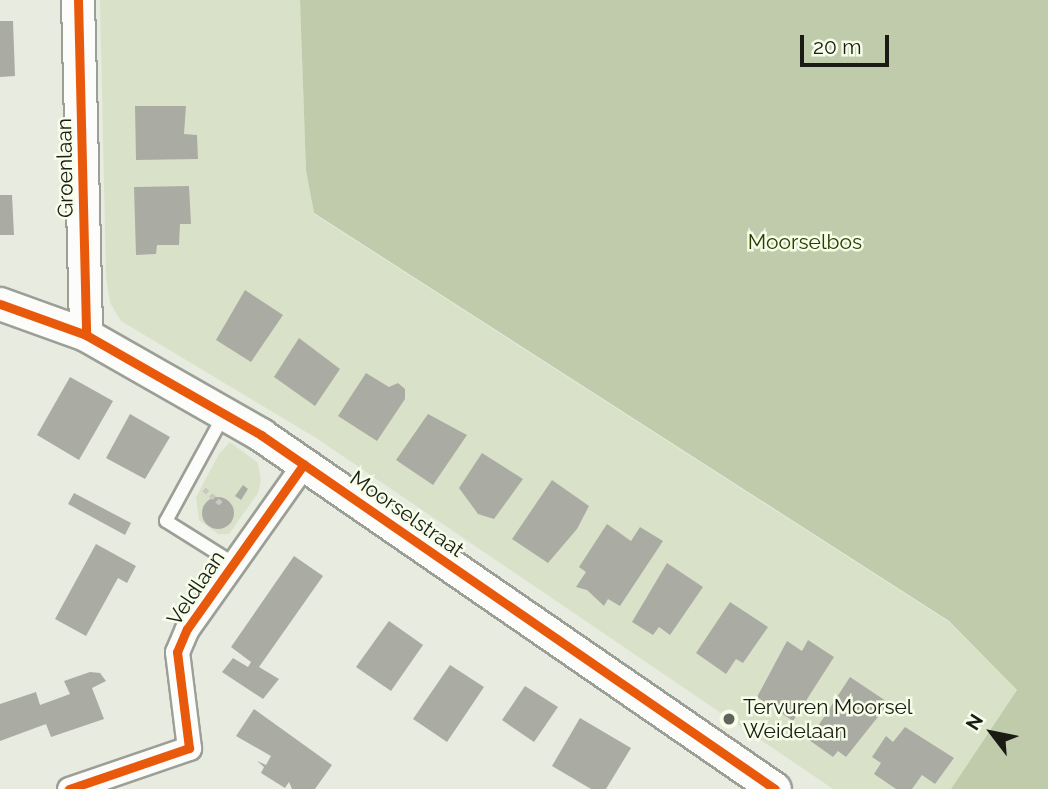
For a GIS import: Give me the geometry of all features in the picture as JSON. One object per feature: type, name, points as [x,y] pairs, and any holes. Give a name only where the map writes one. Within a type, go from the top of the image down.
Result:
[{"type":"street","name":"Groenlaan","points":[[78,0],[86,335]]},
{"type":"street","name":"Moorselstraat","points":[[0,304],[86,335],[225,413],[304,464],[775,789]]},
{"type":"street","name":"Veldlaan","points":[[69,789],[189,748],[177,652],[187,629],[304,464]]},
{"type":"lane","points":[[225,413],[166,521],[233,563]]},
{"type":"green space","points":[[100,0],[300,0],[306,172],[314,214],[949,622],[1017,690],[951,789],[833,789],[316,438],[121,321],[110,303],[106,277]]},
{"type":"green space","name":"Moorselbos","points":[[300,0],[1048,0],[1048,789],[951,789],[1017,690],[949,621],[314,213],[306,171]]},
{"type":"green space","points":[[230,442],[258,463],[261,480],[258,493],[229,534],[218,534],[199,520],[196,497],[219,454]]},
{"type":"building","points":[[0,21],[13,21],[15,76],[0,77]]},
{"type":"building","points":[[135,106],[186,106],[184,134],[197,135],[198,159],[136,160]]},
{"type":"building","points":[[189,186],[191,224],[180,224],[179,245],[157,245],[156,254],[136,255],[134,187]]},
{"type":"building","points":[[0,195],[12,195],[14,235],[0,235]]},
{"type":"building","points":[[245,290],[283,315],[251,362],[216,340]]},
{"type":"building","points":[[299,338],[340,369],[315,406],[274,377]]},
{"type":"building","points":[[366,373],[389,387],[398,383],[405,389],[405,399],[377,441],[338,416]]},
{"type":"building","points":[[70,377],[113,401],[79,460],[37,435]]},
{"type":"building","points":[[130,414],[170,437],[145,479],[106,458]]},
{"type":"building","points":[[428,414],[467,435],[433,485],[396,460]]},
{"type":"building","points":[[482,453],[523,479],[494,519],[478,514],[459,488]]},
{"type":"building","points":[[552,480],[589,506],[577,529],[548,563],[512,539]]},
{"type":"building","points":[[243,485],[248,489],[241,500],[235,496]]},
{"type":"building","points":[[74,493],[131,523],[125,535],[68,504]]},
{"type":"building","points":[[218,497],[229,502],[234,513],[229,524],[218,529],[207,524],[202,513],[207,502]]},
{"type":"building","points":[[607,524],[631,541],[640,527],[663,541],[620,606],[608,599],[604,606],[587,590],[576,587],[586,572],[579,567]]},
{"type":"building","points":[[96,544],[136,566],[127,583],[118,578],[86,636],[55,619]]},
{"type":"building","points":[[294,556],[323,576],[259,667],[279,679],[263,699],[222,672],[233,658],[248,667],[251,662],[231,647]]},
{"type":"building","points":[[667,563],[703,587],[670,635],[659,627],[653,635],[632,622]]},
{"type":"building","points":[[730,602],[768,627],[743,663],[736,659],[726,674],[696,653]]},
{"type":"building","points":[[389,621],[423,645],[391,691],[356,667]]},
{"type":"building","points":[[808,640],[834,657],[793,721],[757,697],[787,641],[802,651]]},
{"type":"building","points":[[450,665],[484,687],[447,742],[413,719]]},
{"type":"building","points":[[90,672],[100,673],[106,681],[92,688],[104,719],[51,737],[46,724],[0,741],[0,704],[36,692],[40,705],[70,694],[64,681]]},
{"type":"building","points":[[850,677],[889,703],[846,757],[838,751],[833,757],[809,740]]},
{"type":"building","points":[[525,686],[558,707],[534,742],[502,720]]},
{"type":"building","points":[[254,709],[332,765],[315,789],[292,789],[289,782],[285,788],[261,773],[264,767],[257,761],[266,765],[271,756],[236,736]]},
{"type":"building","points":[[580,718],[631,748],[606,789],[591,789],[552,766]]},
{"type":"building","points":[[905,727],[954,758],[935,784],[922,775],[912,789],[896,789],[874,774],[881,763],[872,757],[886,736],[893,742]]},
{"type":"cycle path","points":[[78,0],[86,335]]},
{"type":"cycle path","points":[[0,304],[86,335],[261,435],[775,789]]},
{"type":"cycle path","points":[[69,789],[189,748],[177,652],[187,629],[304,464]]},
{"type":"place","name":"Tervuren Moorsel Weidelaan","points":[[729,719]]}]
